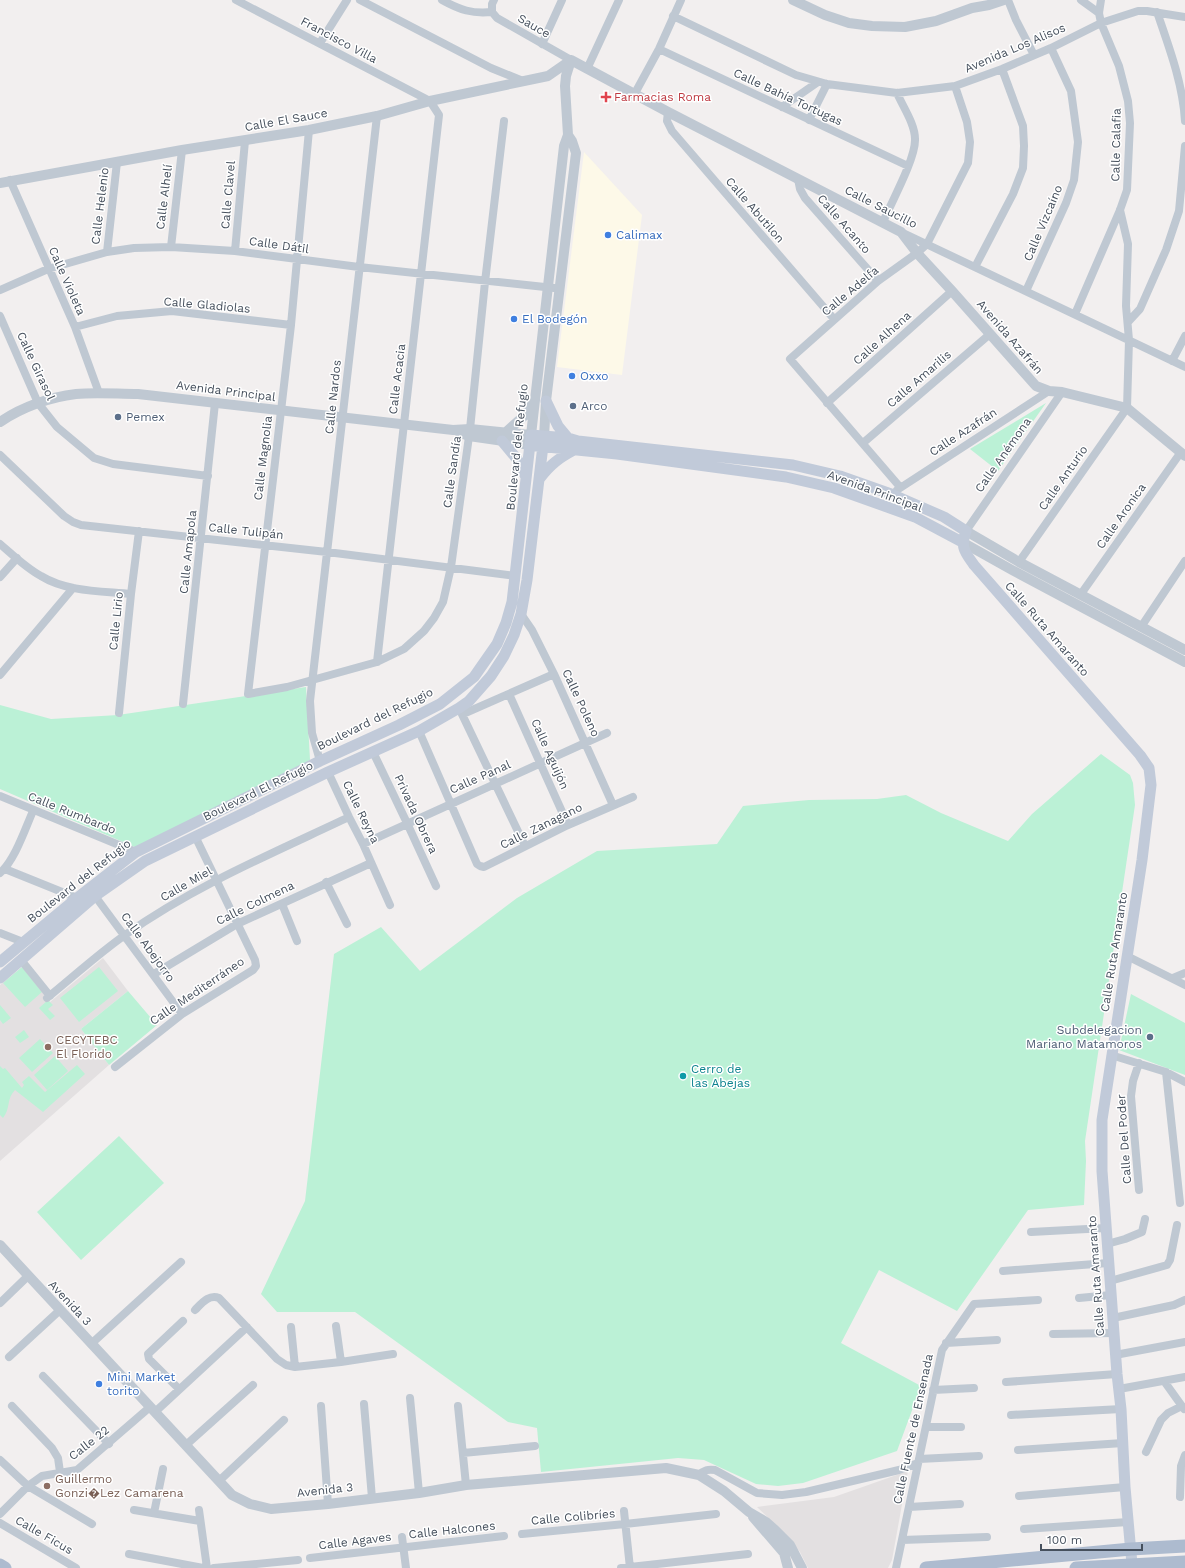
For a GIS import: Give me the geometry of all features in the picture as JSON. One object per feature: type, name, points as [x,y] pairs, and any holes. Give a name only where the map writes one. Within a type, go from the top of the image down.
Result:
[{"type":"main road","points":[[540,401],[568,438]]},
{"type":"main road","points":[[503,437],[517,459],[526,479]]},
{"type":"main road","name":"Avenida Principal","points":[[543,442],[568,438],[578,441],[689,458],[786,477],[834,488],[964,536]]},
{"type":"main road","name":"Avenida Principal","points":[[531,440],[574,450],[792,465],[840,476],[890,494],[944,517],[964,536]]},
{"type":"main road","name":"Boulevard del Refugio","points":[[0,962],[77,898],[136,852],[320,761],[399,725],[440,704],[474,677],[496,644],[506,623],[512,602],[531,440]]},
{"type":"main road","name":"Boulevard El Refugio","points":[[0,978],[95,896],[145,861],[328,772],[461,711],[491,676],[504,656],[514,635],[521,614],[527,580],[543,442]]},
{"type":"main road","points":[[539,478],[550,465],[560,457],[574,450]]},
{"type":"main road","name":"Calle Ruta Amaranto","points":[[964,536],[965,552],[974,565],[1140,755],[1149,768],[1151,785],[1102,1120],[1102,1171],[1108,1263],[1121,1409],[1125,1487],[1132,1564]]},
{"type":"main road","points":[[926,1568],[1131,1549],[1185,1546]]},
{"type":"main road","points":[[1076,1568],[1185,1562]]},
{"type":"main road","points":[[0,1565],[5,1568]]},
{"type":"street","name":"Francisco Villa","points":[[236,0],[430,101]]},
{"type":"street","points":[[320,43],[347,0]]},
{"type":"street","points":[[360,0],[491,68],[523,81]]},
{"type":"street","points":[[442,0],[478,14],[492,12],[492,4],[494,0]]},
{"type":"street","points":[[542,44],[562,0]]},
{"type":"street","points":[[587,69],[619,0]]},
{"type":"street","points":[[634,95],[681,0]]},
{"type":"street","points":[[793,0],[825,15],[849,23],[898,27],[936,22],[972,8],[989,5],[1004,0]]},
{"type":"street","points":[[1008,0],[1016,20],[1034,55]]},
{"type":"street","points":[[1081,0],[1099,13]]},
{"type":"street","name":"Calle Calafia","points":[[1074,314],[1120,210],[1127,190],[1130,123],[1128,101],[1119,66],[1101,23],[1099,13],[1101,0]]},
{"type":"street","name":"Avenida Los Alisos","points":[[673,16],[796,75],[822,83],[897,93],[955,86],[1002,69],[1051,48],[1101,23],[1138,11],[1157,12],[1185,17]]},
{"type":"street","name":"Sauce","points":[[492,12],[497,18],[570,60]]},
{"type":"street","points":[[1157,12],[1173,60],[1185,121]]},
{"type":"street","name":"Calle Vizcaíno","points":[[1026,291],[1066,204],[1074,180],[1078,142],[1070,91],[1051,48]]},
{"type":"street","name":"Calle Bahía Tortugas","points":[[658,49],[908,166]]},
{"type":"street","name":"Calle El Sauce","points":[[0,183],[182,150],[309,130],[377,116],[430,101],[548,76],[570,60]]},
{"type":"street","name":"Calle Saucillo","points":[[570,60],[634,95],[901,232],[1185,367]]},
{"type":"street","name":"Boulevard del Refugio","points":[[543,442],[540,401],[548,288],[564,146],[568,135],[565,83],[570,60]]},
{"type":"street","points":[[975,267],[1013,194],[1022,168],[1024,146],[1023,126],[1002,69]]},
{"type":"street","points":[[548,76],[556,76],[565,83]]},
{"type":"street","points":[[782,107],[822,83]]},
{"type":"street","points":[[809,120],[822,83]]},
{"type":"street","points":[[927,244],[968,163],[970,142],[967,122],[955,86]]},
{"type":"street","points":[[883,222],[914,150],[914,130],[897,93]]},
{"type":"street","name":"Calle Acacia","points":[[377,662],[439,115],[430,101]]},
{"type":"street","name":"Calle Abutilon","points":[[668,112],[667,121],[672,131],[834,320]]},
{"type":"street","name":"Calle Nardos","points":[[312,680],[377,116]]},
{"type":"street","name":"Calle Sandía","points":[[248,694],[287,687],[377,662],[404,649],[434,618],[443,602],[451,567],[469,432],[504,121]]},
{"type":"street","name":"Calle Magnolia","points":[[248,694],[291,325],[309,130]]},
{"type":"street","name":"Boulevard del Refugio","points":[[531,440],[540,401],[560,289],[576,153],[572,141],[568,135]]},
{"type":"street","name":"Calle Clavel","points":[[235,251],[245,141]]},
{"type":"street","points":[[1128,322],[1140,309],[1171,237],[1179,211],[1185,146]]},
{"type":"street","name":"Calle Alhelí","points":[[171,247],[182,150]]},
{"type":"street","name":"Calle Helenio","points":[[107,252],[117,162]]},
{"type":"street","name":"Calle Acanto","points":[[798,179],[800,189],[805,198],[878,281]]},
{"type":"street","name":"Calle Violeta","points":[[10,180],[48,269],[75,327],[100,393]]},
{"type":"street","points":[[1120,210],[1128,244],[1126,306],[1129,340],[1127,408]]},
{"type":"street","name":"Avenida Azafrán","points":[[901,232],[917,253],[1036,386],[1049,391],[1062,392],[1127,408],[1183,454]]},
{"type":"street","name":"Calle Adelfa","points":[[827,403],[790,359],[878,281],[927,244]]},
{"type":"street","name":"Calle Dátil","points":[[0,290],[48,269],[107,252],[134,248],[171,247],[235,251],[485,282],[560,289]]},
{"type":"street","name":"Calle Alhena","points":[[827,403],[952,291]]},
{"type":"street","name":"Calle Gladiolas","points":[[75,327],[117,316],[172,311],[291,325]]},
{"type":"street","name":"Calle Girasol","points":[[0,316],[38,403],[57,427],[94,458],[113,464],[208,476]]},
{"type":"street","name":"Calle Amarilis","points":[[863,443],[990,334]]},
{"type":"street","points":[[1172,361],[1185,336]]},
{"type":"street","name":"Calle Azafrán","points":[[890,494],[1049,391]]},
{"type":"street","name":"Calle Anémona","points":[[964,536],[1062,392]]},
{"type":"street","name":"Avenida Principal","points":[[0,422],[8,416],[38,403],[75,394],[138,394],[531,440]]},
{"type":"street","points":[[503,437],[540,401]]},
{"type":"street","name":"Calle Amapola","points":[[183,704],[215,403]]},
{"type":"street","points":[[827,403],[900,487]]},
{"type":"street","name":"Calle Anturio","points":[[1018,562],[1127,408]]},
{"type":"street","name":"Calle Aronica","points":[[1081,594],[1183,454]]},
{"type":"street","name":"Calle Tulipán","points":[[0,455],[64,516],[81,525],[389,559],[516,576]]},
{"type":"street","name":"Calle Lirio","points":[[119,713],[130,594],[139,531]]},
{"type":"street","name":"Avenida Principal","points":[[964,536],[1081,594],[1185,650]]},
{"type":"street","name":"Avenida Principal","points":[[964,536],[1012,570],[1185,662]]},
{"type":"street","points":[[0,544],[41,576],[56,583],[73,588],[130,594]]},
{"type":"street","points":[[0,577],[17,558]]},
{"type":"street","points":[[1141,627],[1185,561]]},
{"type":"street","points":[[0,675],[73,588]]},
{"type":"street","name":"Calle Poleno","points":[[521,614],[532,630],[554,674],[586,742],[613,805]]},
{"type":"street","points":[[525,846],[461,711],[509,694],[554,674]]},
{"type":"street","points":[[312,680],[310,701],[312,733],[320,761]]},
{"type":"street","name":"Calle Aguijón","points":[[509,694],[568,825]]},
{"type":"street","points":[[419,731],[450,803]]},
{"type":"street","name":"Calle Panal","points":[[363,844],[450,803],[607,733]]},
{"type":"street","name":"Privada Obrera","points":[[373,752],[408,823],[436,886]]},
{"type":"street","name":"Calle Reyna","points":[[328,772],[349,818],[363,844],[390,905]]},
{"type":"street","name":"Calle Rumbardo","points":[[0,796],[33,811],[136,852]]},
{"type":"street","name":"Calle Zanagano","points":[[450,803],[477,864],[484,867],[568,825],[633,797]]},
{"type":"street","points":[[33,811],[21,840],[2,871],[77,898]]},
{"type":"street","name":"Calle Miel","points":[[21,960],[49,997],[125,935],[169,907],[215,880],[349,818]]},
{"type":"street","name":"Calle Mediterráneo","points":[[115,1066],[182,1014],[253,970],[256,966],[255,960],[195,836]]},
{"type":"street","name":"Calle Colmena","points":[[154,974],[237,924],[326,882],[371,863]]},
{"type":"street","points":[[326,882],[347,924]]},
{"type":"street","name":"Calle Abejorro","points":[[95,896],[154,974],[182,1014]]},
{"type":"street","points":[[282,904],[297,941]]},
{"type":"street","points":[[0,933],[23,942]]},
{"type":"street","points":[[1127,956],[1185,984]]},
{"type":"street","points":[[1173,978],[1185,973]]},
{"type":"street","points":[[1111,1055],[1166,1072],[1185,1082]]},
{"type":"street","name":"Calle Del Poder","points":[[1139,1063],[1133,1081],[1131,1096],[1139,1190]]},
{"type":"street","points":[[1166,1072],[1180,1203]]},
{"type":"street","points":[[1107,1244],[1142,1232],[1145,1219]]},
{"type":"street","points":[[1110,1281],[1167,1265],[1170,1260],[1177,1225]]},
{"type":"street","points":[[1031,1232],[1106,1228]]},
{"type":"street","name":"Avenida 3","points":[[0,1245],[219,1481],[232,1494],[250,1504],[271,1509],[419,1493],[466,1485],[666,1468],[699,1475],[724,1491],[782,1543],[790,1545],[802,1568]]},
{"type":"street","points":[[91,1344],[181,1262]]},
{"type":"street","points":[[1003,1271],[1108,1263]]},
{"type":"street","points":[[0,1302],[28,1276]]},
{"type":"street","points":[[1079,1298],[1111,1295]]},
{"type":"street","points":[[195,1310],[208,1298],[214,1296],[219,1298],[277,1359],[286,1365],[295,1366],[341,1362],[393,1354]]},
{"type":"street","name":"Calle Fuente de Ensenada","points":[[896,1568],[942,1350],[974,1304],[1038,1300]]},
{"type":"street","points":[[1113,1318],[1174,1305],[1185,1300]]},
{"type":"street","points":[[9,1357],[60,1310]]},
{"type":"street","points":[[179,1389],[149,1359],[148,1354],[183,1321]]},
{"type":"street","points":[[336,1326],[341,1362]]},
{"type":"street","name":"Calle 22","points":[[0,1514],[28,1486],[42,1476],[77,1470],[179,1389],[247,1327]]},
{"type":"street","points":[[290,1327],[295,1366]]},
{"type":"street","points":[[1052,1334],[1114,1333]]},
{"type":"street","points":[[946,1343],[996,1340]]},
{"type":"street","points":[[1115,1355],[1185,1342]]},
{"type":"street","points":[[1006,1382],[1117,1374]]},
{"type":"street","points":[[43,1376],[109,1444]]},
{"type":"street","points":[[1119,1389],[1185,1377]]},
{"type":"street","points":[[1146,1452],[1161,1420],[1168,1413],[1184,1408],[1164,1381]]},
{"type":"street","points":[[186,1445],[253,1385]]},
{"type":"street","points":[[933,1390],[974,1388]]},
{"type":"street","points":[[410,1398],[419,1493]]},
{"type":"street","points":[[364,1404],[372,1498]]},
{"type":"street","points":[[12,1406],[52,1448],[58,1458],[60,1472]]},
{"type":"street","points":[[321,1406],[328,1504]]},
{"type":"street","points":[[458,1406],[466,1485]]},
{"type":"street","points":[[1011,1415],[1121,1409]]},
{"type":"street","points":[[219,1481],[284,1420]]},
{"type":"street","points":[[926,1427],[961,1427]]},
{"type":"street","points":[[1018,1450],[1123,1443]]},
{"type":"street","points":[[463,1453],[535,1446]]},
{"type":"street","points":[[1180,1497],[1181,1466],[1185,1455]]},
{"type":"street","points":[[699,1475],[702,1471],[708,1469],[715,1470],[757,1493],[782,1496],[860,1480],[899,1470],[918,1461],[978,1456]]},
{"type":"street","points":[[0,1460],[28,1486],[92,1524]]},
{"type":"street","points":[[154,1513],[163,1469]]},
{"type":"street","points":[[1019,1496],[1125,1487]]},
{"type":"street","points":[[909,1507],[960,1504]]},
{"type":"street","points":[[134,1510],[200,1521]]},
{"type":"street","points":[[199,1510],[207,1568]]},
{"type":"street","points":[[624,1512],[630,1567]]},
{"type":"street","name":"Calle Colibríes","points":[[522,1534],[716,1514]]},
{"type":"street","points":[[1024,1529],[1128,1522]]},
{"type":"street","name":"Calle Ficus","points":[[0,1523],[76,1568]]},
{"type":"street","name":"Calle Halcones","points":[[404,1548],[504,1536]]},
{"type":"street","points":[[402,1537],[406,1568]]},
{"type":"street","points":[[902,1540],[987,1537]]},
{"type":"street","name":"Avenida 3","points":[[782,1543],[788,1568]]},
{"type":"street","name":"Calle Agaves","points":[[310,1558],[404,1548]]},
{"type":"street","points":[[129,1554],[203,1568]]},
{"type":"street","points":[[621,1568],[748,1554]]},
{"type":"street","points":[[214,1568],[298,1560]]},
{"type":"shaded area","points":[[584,152],[642,215],[622,375],[557,367]]},
{"type":"shaded area","name":"CECYTEBC El Florido","points":[[103,958],[128,991],[81,1029],[109,1065],[0,1161],[0,985],[22,967],[50,1002]]},
{"type":"shaded area","points":[[908,1471],[892,1560],[888,1568],[808,1568],[800,1552],[787,1536],[757,1507],[834,1497]]},
{"type":"green space","points":[[1046,403],[998,471],[970,449]]},
{"type":"green space","points":[[306,687],[310,760],[137,848],[0,789],[0,705],[51,719],[118,715]]},
{"type":"green space","points":[[1101,754],[1130,775],[1133,783],[1135,805],[1085,1141],[1086,1161],[1084,1205],[1028,1210],[957,1311],[879,1270],[841,1343],[921,1386],[897,1451],[803,1483],[778,1486],[756,1484],[704,1460],[678,1458],[541,1472],[537,1428],[508,1422],[355,1312],[277,1312],[261,1294],[305,1201],[334,954],[381,927],[420,971],[517,898],[597,851],[717,844],[743,806],[809,800],[877,799],[906,795],[941,813],[1008,841],[1032,814]]},
{"type":"green space","points":[[22,967],[42,992],[25,1007],[3,983]]},
{"type":"green space","points":[[99,967],[118,991],[79,1022],[60,998]]},
{"type":"green space","points":[[128,991],[157,1025],[109,1065],[81,1029]]},
{"type":"green space","points":[[1131,994],[1185,1023],[1185,1075],[1119,1050]]},
{"type":"green space","points":[[48,1000],[53,1005],[48,1009],[55,1016],[50,1020],[39,1008]]},
{"type":"green space","points":[[0,1005],[11,1018],[3,1024],[0,1020]]},
{"type":"green space","points":[[24,1030],[29,1037],[20,1043],[15,1037]]},
{"type":"green space","points":[[40,1039],[53,1053],[32,1072],[19,1058]]},
{"type":"green space","points":[[55,1056],[68,1071],[47,1090],[34,1075]]},
{"type":"green space","points":[[77,1065],[85,1074],[43,1112],[15,1090],[10,1097],[7,1111],[3,1118],[0,1115],[0,1066],[3,1069],[5,1068],[22,1088],[24,1085],[22,1082],[29,1076],[45,1092]]},
{"type":"green space","points":[[119,1136],[164,1183],[81,1260],[37,1212]]},
{"type":"place","name":"Farmacias Roma","points":[[606,97]]},
{"type":"place","name":"Calimax","points":[[608,235]]},
{"type":"place","name":"El Bodegón","points":[[514,319]]},
{"type":"place","name":"Oxxo","points":[[572,376]]},
{"type":"place","name":"Arco","points":[[573,406]]},
{"type":"place","name":"Pemex","points":[[118,417]]},
{"type":"place","name":"Subdelegacion Mariano Matamoros","points":[[1150,1037]]},
{"type":"place","name":"CECYTEBC El Florido","points":[[48,1047]]},
{"type":"place","name":"Cerro de las Abejas","points":[[683,1076]]},
{"type":"place","name":"Mini Market torito","points":[[99,1384]]},
{"type":"place","name":"Guillermo Gonzi�Lez Camarena","points":[[47,1486]]}]
